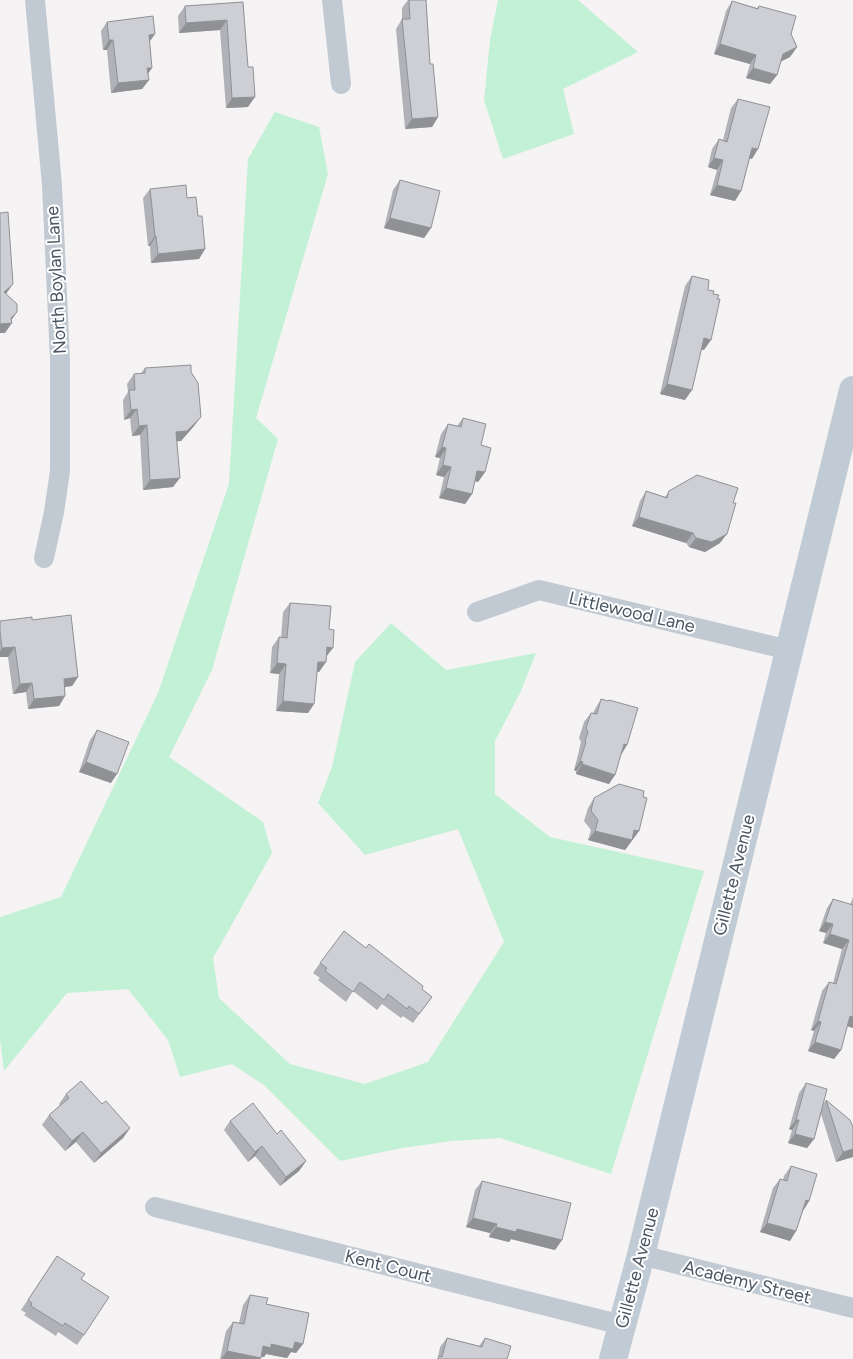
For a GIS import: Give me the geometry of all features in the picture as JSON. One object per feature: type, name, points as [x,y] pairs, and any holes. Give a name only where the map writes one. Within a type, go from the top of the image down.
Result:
[{"type":"street","name":"North Boylan Lane","points":[[35,0],[52,185],[60,360],[60,471],[54,512],[44,558]]},
{"type":"street","points":[[332,0],[341,84]]},
{"type":"street","name":"Gillette Avenue","points":[[613,1359],[641,1256],[853,390]]},
{"type":"street","name":"Littlewood Lane","points":[[476,612],[539,590],[789,650]]},
{"type":"street","name":"Kent Court","points":[[155,1207],[622,1325]]},
{"type":"street","name":"Academy Street","points":[[641,1256],[853,1308]]},
{"type":"green space","points":[[498,0],[578,0],[638,52],[563,89],[574,134],[503,159],[484,100],[490,40]]},
{"type":"green space","points":[[275,112],[319,127],[328,174],[256,418],[278,439],[212,670],[169,757],[263,822],[272,853],[213,958],[219,998],[290,1064],[365,1084],[428,1062],[504,942],[458,829],[365,855],[318,803],[332,767],[355,662],[391,623],[446,670],[536,653],[521,691],[495,741],[495,794],[550,837],[704,871],[611,1174],[500,1138],[452,1141],[402,1148],[340,1161],[264,1085],[232,1064],[180,1077],[168,1040],[128,989],[67,993],[4,1071],[0,1040],[0,917],[61,897],[158,693],[229,484],[248,159]]},
{"type":"building","points":[[409,0],[426,0],[430,64],[433,64],[438,117],[412,119],[402,19],[410,19]]},
{"type":"building","points":[[732,1],[758,9],[759,6],[796,16],[791,34],[797,47],[783,54],[777,75],[753,68],[756,55],[720,44]]},
{"type":"building","points":[[243,2],[248,67],[253,67],[255,97],[232,98],[227,20],[186,23],[185,6]]},
{"type":"building","points":[[153,16],[155,34],[149,35],[152,68],[147,68],[149,80],[118,83],[113,40],[109,40],[107,22]]},
{"type":"building","points":[[738,99],[770,107],[758,149],[752,148],[741,191],[717,185],[723,160],[714,158],[719,139],[727,142]]},
{"type":"building","points":[[400,180],[440,191],[431,228],[390,218]]},
{"type":"building","points":[[186,185],[187,198],[196,197],[198,216],[202,216],[205,249],[158,254],[150,189]]},
{"type":"building","points":[[8,212],[13,284],[4,292],[17,304],[17,312],[11,318],[12,323],[0,324],[0,213]]},
{"type":"building","points":[[692,276],[709,280],[708,290],[714,291],[713,294],[719,295],[717,299],[720,299],[711,340],[704,338],[692,390],[667,384]]},
{"type":"building","points":[[191,365],[191,372],[198,383],[201,417],[187,431],[176,432],[180,478],[150,480],[147,425],[139,426],[137,409],[131,410],[129,390],[135,390],[134,374],[145,373],[145,368]]},
{"type":"building","points":[[463,418],[486,424],[481,445],[491,448],[485,472],[477,471],[472,494],[446,488],[451,467],[443,465],[446,448],[442,447],[448,424],[461,427]]},
{"type":"building","points":[[697,475],[738,488],[733,503],[736,503],[727,534],[712,542],[696,538],[693,533],[639,517],[646,491],[667,498],[669,491]]},
{"type":"building","points":[[290,603],[331,606],[329,629],[334,630],[333,648],[327,647],[326,662],[318,662],[314,704],[283,701],[286,664],[277,663],[279,637],[287,638]]},
{"type":"building","points":[[71,615],[78,677],[64,679],[65,696],[34,699],[32,683],[20,684],[15,647],[2,648],[0,621],[32,617],[32,620]]},
{"type":"building","points":[[601,699],[638,708],[627,745],[624,744],[615,775],[582,764],[583,762],[580,761],[586,742],[588,732],[586,728],[591,713],[597,714]]},
{"type":"building","points":[[97,730],[129,742],[117,774],[86,762]]},
{"type":"building","points":[[619,784],[644,791],[643,797],[647,798],[639,831],[634,830],[632,840],[595,831],[598,820],[591,811],[594,798]]},
{"type":"building","points":[[833,899],[853,905],[853,1017],[850,1016],[841,1050],[815,1042],[821,1022],[818,1021],[829,982],[836,984],[849,940],[830,934],[833,924],[825,922]]},
{"type":"building","points":[[344,931],[366,948],[369,944],[423,986],[422,989],[432,997],[419,1014],[409,1006],[407,1009],[388,994],[384,1000],[360,982],[353,992],[325,971],[327,968],[320,963]]},
{"type":"building","points":[[81,1081],[102,1104],[106,1101],[130,1128],[101,1153],[83,1132],[72,1141],[49,1115],[69,1098],[66,1094]]},
{"type":"building","points":[[806,1083],[827,1089],[814,1139],[795,1134],[799,1120],[796,1120]]},
{"type":"building","points":[[826,1100],[850,1120],[853,1127],[853,1149],[843,1152]]},
{"type":"building","points":[[253,1103],[277,1134],[281,1130],[306,1161],[286,1177],[262,1146],[255,1152],[230,1121]]},
{"type":"building","points":[[791,1166],[817,1174],[809,1201],[806,1200],[796,1231],[767,1223],[780,1179],[787,1181]]},
{"type":"building","points":[[482,1181],[571,1203],[562,1240],[517,1229],[516,1232],[496,1227],[497,1224],[473,1218]]},
{"type":"building","points":[[57,1256],[85,1274],[81,1279],[109,1297],[84,1335],[65,1323],[63,1326],[31,1306],[32,1303],[28,1300]]},
{"type":"building","points":[[250,1295],[268,1298],[266,1304],[309,1313],[303,1344],[295,1342],[293,1349],[271,1344],[271,1348],[263,1346],[261,1358],[227,1351],[233,1322],[244,1324]]},
{"type":"building","points":[[447,1338],[482,1347],[485,1338],[511,1346],[507,1359],[438,1359],[439,1356],[442,1357]]}]
